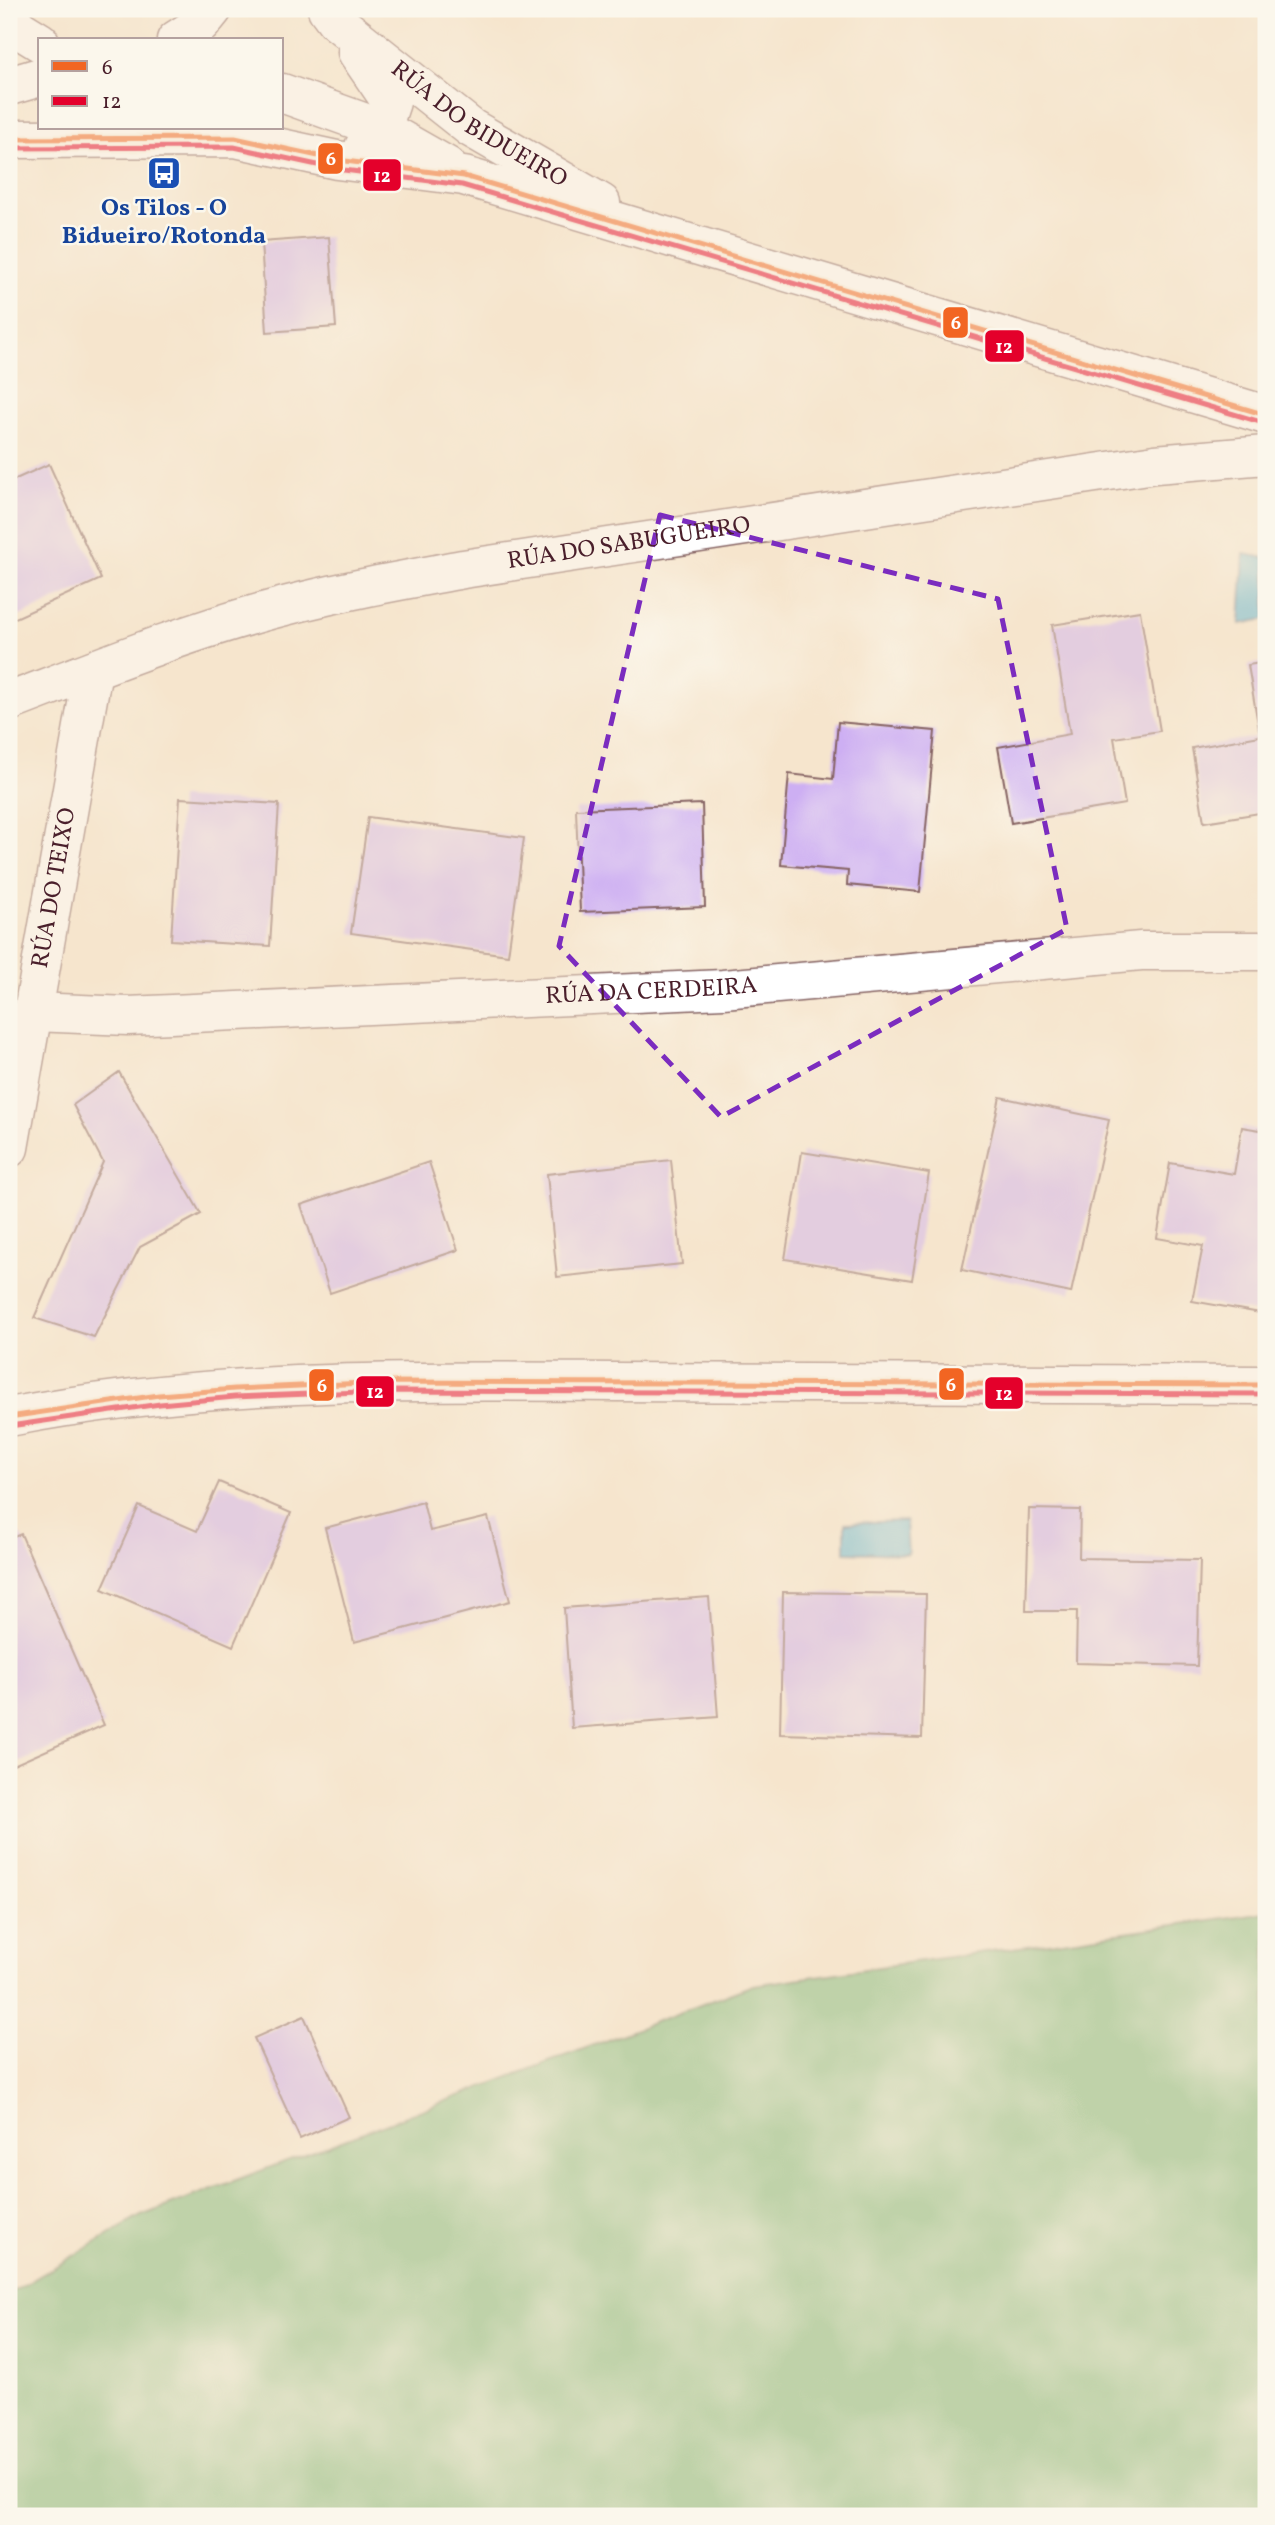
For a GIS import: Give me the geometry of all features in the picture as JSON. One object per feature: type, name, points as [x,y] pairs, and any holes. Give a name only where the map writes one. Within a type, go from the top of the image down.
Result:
[{"type":"street","points":[[179,38],[201,24],[213,9]]},
{"type":"street","points":[[332,15],[391,102],[382,130],[367,146],[337,160]]},
{"type":"street","name":"RÚA DO BIDUEIRO","points":[[332,15],[471,128],[572,185],[641,229]]},
{"type":"street","points":[[9,17],[19,29],[38,41]]},
{"type":"street","points":[[9,86],[38,78]]},
{"type":"street","name":"RÚA DO BIDUEIRO","points":[[284,94],[382,130],[464,176]]},
{"type":"street","name":"RÚA DO BIDUEIRO","points":[[9,139],[235,138],[337,160],[464,176],[1266,415]]},
{"type":"street","name":"RÚA DO SABUGUEIRO","points":[[9,702],[185,636],[270,610],[374,586],[463,569],[1155,464],[1266,455]]},
{"type":"street","name":"RÚA DO TEIXO","points":[[9,1148],[93,670]]},
{"type":"street","name":"RÚA DA CERDEIRA","points":[[34,1012],[128,1016],[709,990],[1141,951],[1266,951]]},
{"type":"street","points":[[9,1417],[177,1391],[318,1384],[528,1381],[1266,1385]]},
{"type":"highlighted area","points":[[660,515],[998,599],[1067,929],[721,1117],[559,946]]},
{"type":"green space","points":[[1266,1912],[1266,2516],[9,2516],[9,2294],[141,2216],[753,1985]]},
{"type":"water","points":[[1244,554],[1266,558],[1266,619],[1240,624]]},
{"type":"water","points":[[906,1521],[908,1554],[845,1552],[845,1523]]},
{"type":"building","points":[[329,237],[336,327],[267,332],[261,242]]},
{"type":"building","points":[[49,464],[101,579],[9,621],[9,482]]},
{"type":"building","points":[[1140,611],[1160,731],[1114,738],[1125,804],[1011,823],[998,747],[1070,734],[1052,625]]},
{"type":"building","points":[[1266,662],[1266,812],[1204,822],[1192,748],[1260,736],[1248,665]]},
{"type":"building","points":[[838,722],[935,731],[920,892],[847,885],[848,871],[781,865],[789,774],[833,779]]},
{"type":"building","points":[[180,798],[279,804],[270,946],[171,940]]},
{"type":"building","points":[[702,804],[705,907],[580,912],[576,809]]},
{"type":"building","points":[[368,817],[524,838],[508,955],[351,933]]},
{"type":"building","points":[[119,1072],[201,1214],[140,1247],[94,1337],[34,1318],[103,1162],[73,1105]]},
{"type":"building","points":[[1000,1097],[1109,1120],[1071,1293],[962,1270]]},
{"type":"building","points":[[1242,1127],[1266,1131],[1266,1314],[1192,1301],[1203,1246],[1157,1238],[1170,1163],[1234,1174]]},
{"type":"building","points":[[802,1152],[929,1173],[912,1280],[785,1259]]},
{"type":"building","points":[[671,1160],[682,1264],[557,1277],[547,1174]]},
{"type":"building","points":[[429,1162],[458,1250],[330,1293],[301,1205]]},
{"type":"building","points":[[219,1482],[291,1513],[233,1646],[102,1589],[139,1506],[197,1531]]},
{"type":"building","points":[[423,1502],[430,1531],[488,1517],[510,1601],[354,1642],[325,1528]]},
{"type":"building","points":[[1029,1509],[1080,1510],[1079,1558],[1200,1560],[1197,1666],[1076,1663],[1077,1611],[1026,1611]]},
{"type":"building","points":[[21,1534],[104,1725],[9,1767],[9,1539]]},
{"type":"building","points":[[783,1592],[926,1594],[922,1738],[780,1734]]},
{"type":"building","points":[[709,1597],[718,1717],[572,1728],[564,1608]]},
{"type":"building","points":[[304,2016],[349,2117],[300,2139],[254,2038]]},
{"type":"transit line","name":"6","points":[[9,139],[235,138],[337,160],[464,176],[1266,415]]},
{"type":"transit line","name":"12","points":[[9,148],[234,147],[336,169],[462,185],[1264,423]]},
{"type":"transit line","name":"6","points":[[9,1417],[159,1395],[386,1382],[1266,1385]]},
{"type":"transit line","name":"12","points":[[10,1426],[160,1404],[235,1397],[386,1391],[1266,1394]]},
{"type":"place","name":"Os Tilos - O Bidueiro/Rotonda","points":[[164,173]]}]
